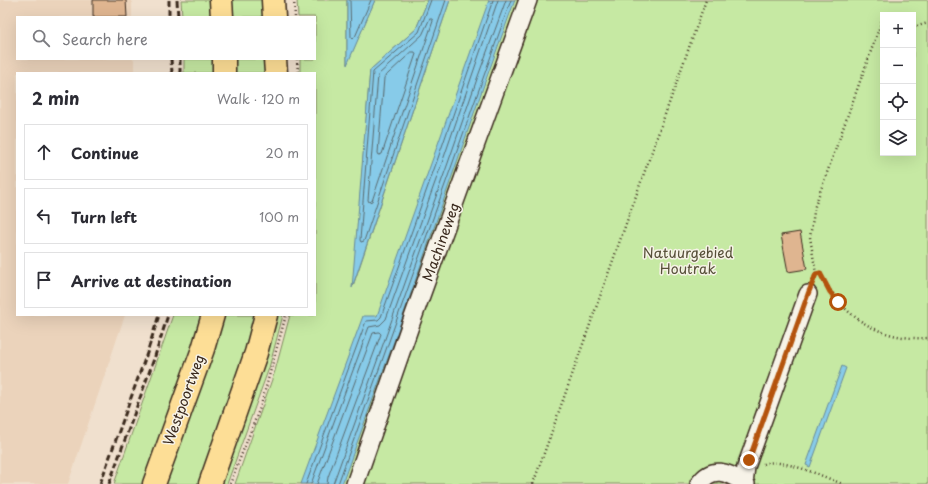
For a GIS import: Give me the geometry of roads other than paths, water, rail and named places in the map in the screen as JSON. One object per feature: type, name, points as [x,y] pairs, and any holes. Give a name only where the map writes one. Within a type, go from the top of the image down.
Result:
[{"type":"main road","points":[[221,0],[222,16]]},
{"type":"main road","points":[[273,0],[274,16]]},
{"type":"main road","points":[[224,60],[224,72]]},
{"type":"main road","points":[[275,60],[276,72]]},
{"type":"main road","name":"Westpoortweg","points":[[154,484],[203,349],[212,316]]},
{"type":"main road","points":[[210,484],[256,353],[266,316]]},
{"type":"street","name":"Machineweg","points":[[355,484],[407,334],[528,0]]},
{"type":"street","points":[[699,484],[708,473],[714,472],[726,473],[745,483],[745,473],[749,460],[808,294]]},
{"type":"water","points":[[347,0],[375,0],[347,65]]},
{"type":"water","points":[[428,0],[450,0],[352,288],[370,70],[416,29]]},
{"type":"water","points":[[489,0],[515,0],[342,484],[301,484],[363,316],[377,316]]},
{"type":"water","points":[[842,366],[846,368],[810,467],[806,465]]},
{"type":"railway","points":[[169,0],[169,16]]},
{"type":"railway","points":[[177,0],[178,16]]},
{"type":"railway","points":[[171,60],[172,72]]},
{"type":"railway","points":[[180,60],[180,72]]},
{"type":"railway","points":[[100,484],[159,316]]},
{"type":"railway","points":[[109,484],[155,356],[168,316]]},
{"type":"park label","name":"Natuurgebied Houtrak","points":[[688,262]]}]
